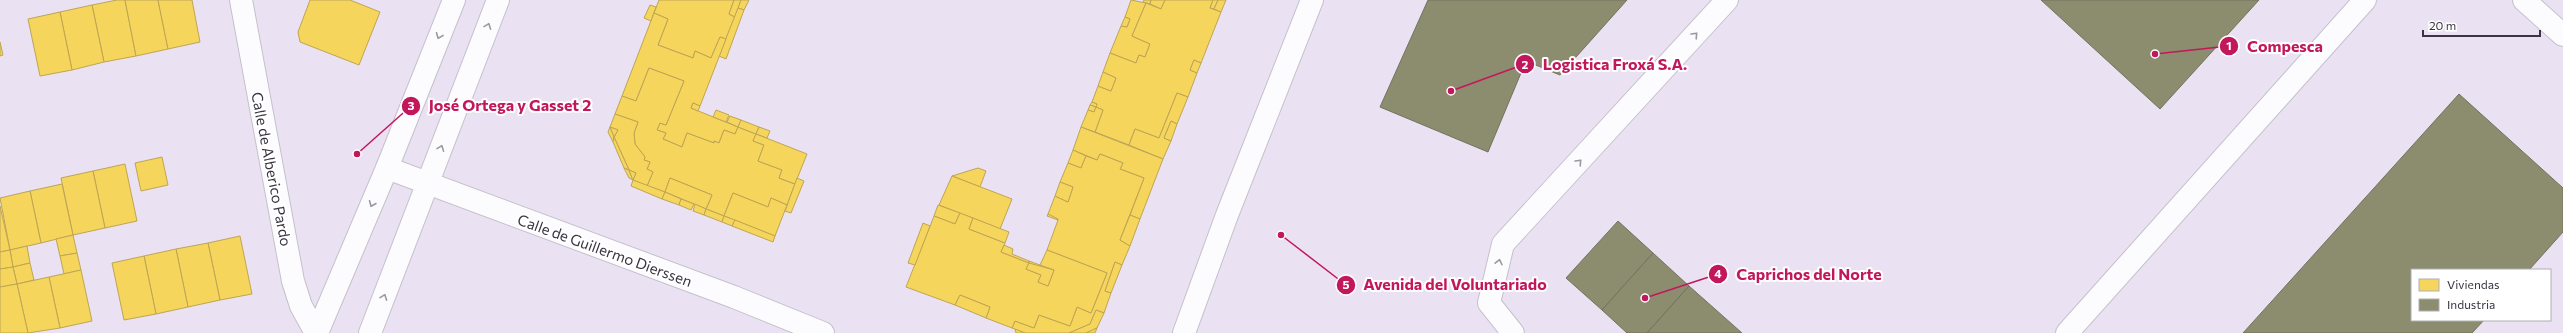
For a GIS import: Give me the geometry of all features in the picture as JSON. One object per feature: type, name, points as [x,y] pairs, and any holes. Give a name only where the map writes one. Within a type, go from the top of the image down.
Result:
[{"type":"street","name":"Calle de Alberico Pardo","points":[[241,0],[293,281],[301,306],[316,333]]},
{"type":"street","points":[[316,333],[387,168],[454,0]]},
{"type":"street","points":[[370,333],[498,0]]},
{"type":"street","points":[[1184,333],[1227,215],[1312,0]]},
{"type":"street","points":[[1513,333],[1489,303],[1503,244],[1727,0]]},
{"type":"street","points":[[2067,333],[2365,0]]},
{"type":"street","points":[[2524,0],[2563,35]]},
{"type":"street","name":"Calle de Guillermo Dierssen","points":[[387,168],[734,297],[823,333]]},
{"type":"building: Viviendas","points":[[125,0],[136,56],[104,62],[92,5]]},
{"type":"building: Viviendas","points":[[125,0],[158,0],[168,49],[136,56]]},
{"type":"building: Viviendas","points":[[158,0],[192,0],[200,42],[168,49]]},
{"type":"building: Viviendas","points":[[310,0],[350,0],[380,12],[359,65],[300,42],[298,32]]},
{"type":"building: Viviendas","points":[[659,0],[734,0],[729,14],[735,17],[726,39],[720,37],[711,58],[695,51],[693,58],[658,45],[668,19],[654,13]]},
{"type":"building: Viviendas","points":[[734,0],[741,0],[735,17],[729,14]]},
{"type":"building: Viviendas","points":[[741,0],[749,0],[744,10],[738,8]]},
{"type":"building: Viviendas","points":[[1131,0],[1146,3],[1132,36],[1150,44],[1145,57],[1139,55],[1136,63],[1110,53],[1121,26],[1127,27],[1130,19],[1125,17]]},
{"type":"building: Viviendas","points":[[1144,0],[1151,0],[1150,4],[1143,2]]},
{"type":"building: Viviendas","points":[[1151,0],[1165,0],[1161,9],[1150,4]]},
{"type":"building: Viviendas","points":[[1165,0],[1213,0],[1210,8],[1221,12],[1201,63],[1194,60],[1190,70],[1197,73],[1188,97],[1177,93],[1159,138],[1135,129],[1129,145],[1095,132],[1103,110],[1096,107],[1097,104],[1092,102],[1098,86],[1111,91],[1116,78],[1103,72],[1110,53],[1136,63],[1139,55],[1145,57],[1150,44],[1132,36],[1146,3],[1161,9]]},
{"type":"building: Viviendas","points":[[1213,0],[1218,0],[1214,9],[1210,8]]},
{"type":"building: Viviendas","points":[[1218,0],[1226,0],[1221,12],[1214,9]]},
{"type":"building: Viviendas","points":[[92,5],[104,62],[72,70],[60,12]]},
{"type":"building: Viviendas","points":[[650,5],[656,7],[651,21],[644,18]]},
{"type":"building: Viviendas","points":[[738,8],[744,10],[726,59],[719,56]]},
{"type":"building: Viviendas","points":[[60,12],[72,70],[40,76],[28,19]]},
{"type":"building: Viviendas","points":[[654,13],[668,19],[658,45],[693,58],[695,51],[711,58],[720,37],[726,39],[700,106],[693,103],[691,108],[738,127],[735,134],[724,130],[719,143],[714,141],[714,143],[687,133],[682,147],[663,139],[666,133],[657,130],[660,123],[666,125],[684,81],[649,68],[636,101],[622,96]]},
{"type":"building: Viviendas","points":[[1125,17],[1130,19],[1127,27],[1121,26]]},
{"type":"building: Viviendas","points":[[0,42],[3,55],[0,56]]},
{"type":"building: Viviendas","points":[[1194,60],[1201,63],[1197,73],[1190,70]]},
{"type":"building: Viviendas","points":[[649,68],[684,81],[666,125],[660,123],[657,130],[666,133],[663,139],[682,147],[687,133],[714,143],[714,141],[719,143],[724,130],[735,134],[738,127],[756,134],[753,141],[764,145],[758,161],[782,170],[779,178],[795,184],[787,205],[771,198],[768,207],[733,193],[724,216],[706,209],[712,195],[670,178],[665,192],[647,186],[653,172],[647,169],[650,162],[644,160],[645,157],[635,144],[634,133],[638,122],[615,114],[622,96],[636,101]]},
{"type":"building: Viviendas","points":[[1103,72],[1116,78],[1111,91],[1098,86]]},
{"type":"building: Viviendas","points":[[1177,93],[1188,97],[1177,124],[1171,121],[1164,138],[1171,141],[1163,159],[1129,145],[1135,129],[1159,138]]},
{"type":"building: Viviendas","points":[[1092,102],[1097,104],[1096,107],[1090,105]]},
{"type":"building: Viviendas","points":[[693,103],[700,106],[698,111],[691,108]]},
{"type":"building: Viviendas","points":[[1090,105],[1096,107],[1094,112],[1088,110]]},
{"type":"building: Viviendas","points":[[1096,107],[1103,110],[1095,132],[1081,127],[1088,110],[1094,112]]},
{"type":"building: Viviendas","points":[[716,110],[729,115],[726,122],[713,117]]},
{"type":"building: Viviendas","points":[[615,114],[638,122],[634,133],[635,144],[645,157],[644,160],[650,162],[647,169],[653,172],[647,186],[633,180],[636,173],[629,170],[614,137],[618,130],[610,127]]},
{"type":"building: Viviendas","points":[[730,116],[741,120],[738,127],[727,122]]},
{"type":"building: Viviendas","points":[[741,120],[759,127],[756,134],[738,127]]},
{"type":"building: Viviendas","points":[[1171,121],[1177,124],[1171,141],[1164,138]]},
{"type":"building: Viviendas","points":[[610,127],[618,130],[614,137]]},
{"type":"building: Viviendas","points":[[610,127],[614,137],[613,142],[608,132]]},
{"type":"building: Viviendas","points":[[759,127],[770,131],[767,138],[756,134]]},
{"type":"building: Viviendas","points":[[1081,127],[1163,159],[1140,219],[1130,215],[1144,178],[1120,169],[1123,163],[1100,154],[1097,160],[1073,150]]},
{"type":"building: Viviendas","points":[[756,134],[807,154],[795,184],[779,178],[782,170],[758,161],[764,145],[753,141]]},
{"type":"building: Viviendas","points":[[614,137],[629,170],[624,168],[613,142]]},
{"type":"building: Viviendas","points":[[1073,150],[1086,156],[1081,168],[1068,163]]},
{"type":"building: Viviendas","points":[[1100,154],[1123,163],[1120,169],[1144,178],[1120,240],[1130,246],[1122,265],[1115,262],[1105,291],[1111,293],[1104,313],[1096,310],[1090,324],[1069,333],[1025,333],[1012,328],[1015,321],[1034,328],[1039,315],[1070,326],[1077,307],[1091,313],[1107,273],[1047,250],[1058,220],[1048,214],[1055,196],[1068,202],[1073,187],[1060,182],[1068,163],[1081,168],[1086,156],[1097,160]]},
{"type":"building: Viviendas","points":[[162,157],[168,185],[141,191],[135,163]]},
{"type":"building: Viviendas","points":[[125,164],[137,221],[105,228],[93,171]]},
{"type":"building: Viviendas","points":[[624,168],[629,170],[633,180],[629,178]]},
{"type":"building: Viviendas","points":[[978,168],[986,171],[980,187],[952,176]]},
{"type":"building: Viviendas","points":[[629,170],[636,173],[633,180],[632,178]]},
{"type":"building: Viviendas","points":[[93,171],[105,228],[73,235],[61,178]]},
{"type":"building: Viviendas","points":[[952,176],[1012,199],[1000,229],[939,205]]},
{"type":"building: Viviendas","points":[[670,178],[712,195],[706,209],[665,192]]},
{"type":"building: Viviendas","points":[[797,178],[804,181],[791,213],[785,211]]},
{"type":"building: Viviendas","points":[[633,180],[665,192],[662,199],[631,186]]},
{"type":"building: Viviendas","points":[[1060,182],[1073,187],[1068,202],[1055,196]]},
{"type":"building: Viviendas","points":[[62,184],[73,235],[41,243],[30,191]]},
{"type":"building: Viviendas","points":[[30,191],[41,243],[10,250],[0,198]]},
{"type":"building: Viviendas","points":[[665,192],[681,199],[679,205],[662,199]]},
{"type":"building: Viviendas","points":[[733,193],[768,207],[771,198],[787,205],[775,236],[724,216]]},
{"type":"building: Viviendas","points":[[681,199],[694,204],[691,210],[679,205]]},
{"type":"building: Viviendas","points":[[695,204],[706,209],[704,215],[693,211]]},
{"type":"building: Viviendas","points":[[938,205],[960,213],[955,224],[934,216]]},
{"type":"building: Viviendas","points":[[0,206],[10,250],[0,252]]},
{"type":"building: Viviendas","points":[[706,209],[724,216],[722,222],[704,215]]},
{"type":"building: Viviendas","points":[[960,213],[973,218],[969,229],[1005,243],[1001,252],[1029,263],[1026,269],[1041,275],[1038,282],[1048,286],[1054,270],[1040,265],[1047,250],[1107,273],[1091,313],[1077,307],[1070,326],[1039,315],[1034,328],[1015,321],[1012,328],[986,318],[990,307],[960,295],[955,305],[906,287],[934,216],[955,224]]},
{"type":"building: Viviendas","points":[[1048,214],[1058,219],[1058,220],[1047,216]]},
{"type":"building: Viviendas","points":[[1130,215],[1140,219],[1130,246],[1120,240]]},
{"type":"building: Viviendas","points":[[724,216],[735,220],[732,226],[722,222]]},
{"type":"building: Viviendas","points":[[973,218],[1009,232],[1005,243],[969,229]]},
{"type":"building: Viviendas","points":[[735,220],[775,236],[773,242],[732,226]]},
{"type":"building: Viviendas","points":[[923,223],[930,226],[915,265],[908,263]]},
{"type":"building: Viviendas","points":[[73,235],[77,253],[60,256],[56,239]]},
{"type":"building: Viviendas","points":[[240,236],[252,294],[220,300],[208,243]]},
{"type":"building: Viviendas","points":[[208,243],[220,300],[188,307],[176,249]]},
{"type":"building: Viviendas","points":[[1004,245],[1013,249],[1012,254],[1029,261],[1029,263],[1001,252]]},
{"type":"building: Viviendas","points":[[27,246],[30,263],[13,267],[10,250]]},
{"type":"building: Viviendas","points":[[176,249],[188,307],[156,314],[144,256]]},
{"type":"building: Viviendas","points":[[10,250],[13,267],[0,269],[0,252]]},
{"type":"building: Viviendas","points":[[77,253],[81,270],[64,274],[60,256]]},
{"type":"building: Viviendas","points":[[144,256],[156,314],[124,320],[112,263]]},
{"type":"building: Viviendas","points":[[1029,261],[1040,265],[1040,267],[1029,263]]},
{"type":"building: Viviendas","points":[[1115,262],[1122,265],[1111,293],[1105,291]]},
{"type":"building: Viviendas","points":[[30,263],[34,280],[17,284],[13,267]]},
{"type":"building: Viviendas","points":[[1029,263],[1054,270],[1048,286],[1038,282],[1041,275],[1026,269]]},
{"type":"building: Viviendas","points":[[13,267],[17,284],[0,287],[0,269]]},
{"type":"building: Viviendas","points":[[81,270],[92,321],[60,328],[49,277]]},
{"type":"building: Viviendas","points":[[49,277],[60,328],[28,333],[17,284]]},
{"type":"building: Viviendas","points":[[17,284],[28,333],[0,333],[0,287]]},
{"type":"building: Viviendas","points":[[960,295],[990,307],[986,318],[955,305]]},
{"type":"building: Viviendas","points":[[1096,310],[1104,313],[1097,328],[1086,333],[1069,333],[1090,324]]},
{"type":"building: Viviendas","points":[[1097,328],[1095,333],[1086,333]]},
{"type":"building: Viviendas","points":[[1015,329],[1025,333],[1016,333]]},
{"type":"building: Industria","points":[[1428,0],[1627,0],[1560,75],[1526,61],[1488,152],[1380,107]]},
{"type":"building: Industria","points":[[2041,0],[2259,0],[2160,109]]},
{"type":"building: Industria","points":[[2459,94],[2563,188],[2563,232],[2530,269],[2411,269],[2411,321],[2483,321],[2472,333],[2243,333]]},
{"type":"building: Industria","points":[[1618,221],[1653,253],[1602,310],[1566,278]]},
{"type":"building: Industria","points":[[1653,253],[1689,286],[1647,333],[1627,333],[1602,310]]},
{"type":"building: Industria","points":[[1689,286],[1742,333],[1647,333]]},
{"type":"place","name":"Compesca","points":[[2155,54]]},
{"type":"place","name":"Logistica Froxá S.A.","points":[[1451,91]]},
{"type":"place","name":"José Ortega y Gasset 2","points":[[357,154]]},
{"type":"place","name":"Avenida del Voluntariado","points":[[1281,235]]},
{"type":"place","name":"Caprichos del Norte","points":[[1645,298]]}]
